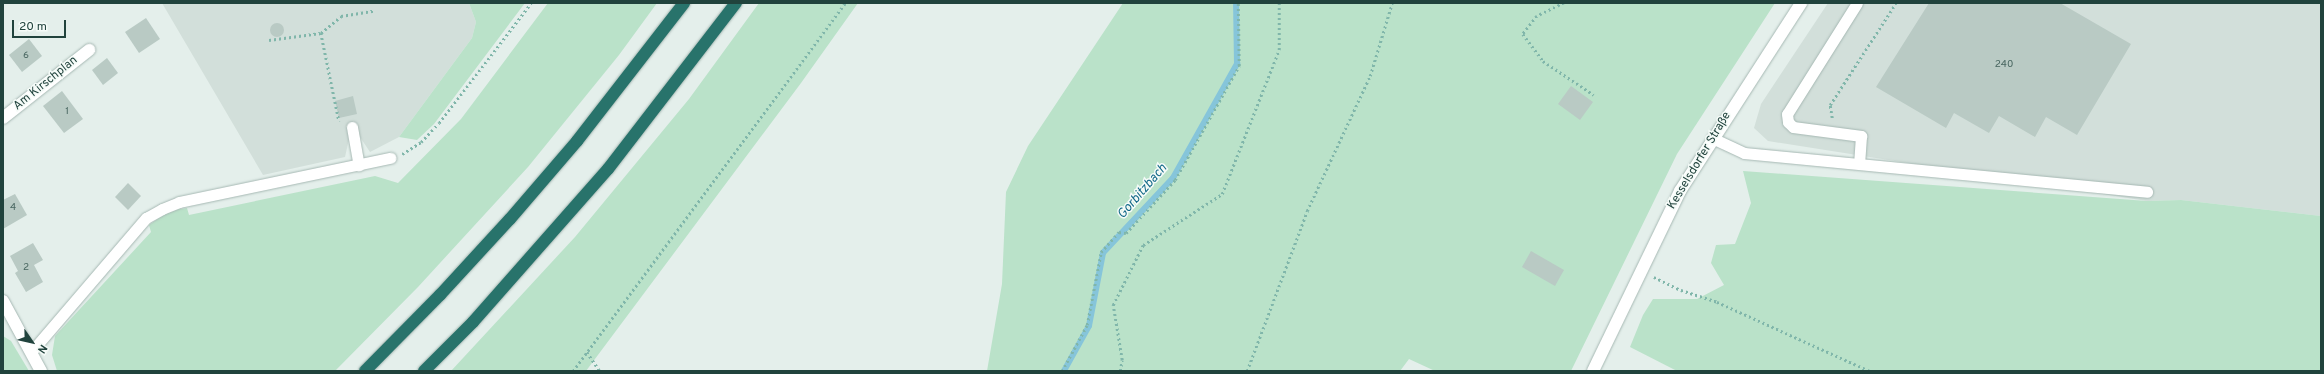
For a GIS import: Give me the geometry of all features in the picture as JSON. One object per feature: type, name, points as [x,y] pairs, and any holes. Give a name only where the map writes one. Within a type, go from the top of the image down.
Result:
[{"type":"highway","points":[[365,371],[440,295],[510,218],[582,135],[684,3]]},
{"type":"highway","points":[[424,371],[473,322],[608,169],[736,3]]},
{"type":"main road","name":"Kesselsdorfer Straße","points":[[1593,371],[1680,191],[1712,138],[1801,3]]},
{"type":"main road","name":"Am Kirschplan","points":[[3,118],[89,50]]},
{"type":"main road","points":[[5,309],[41,371]]},
{"type":"lane","points":[[1857,3],[1787,114],[1788,122],[1793,127],[1861,136],[1859,162]]},
{"type":"lane","points":[[352,127],[359,165]]},
{"type":"lane","points":[[1712,138],[1744,153],[1859,162],[2147,192]]},
{"type":"lane","points":[[31,352],[146,218],[162,209],[179,202],[390,158]]},
{"type":"path","points":[[390,158],[408,152],[439,123],[531,3]]},
{"type":"path","points":[[573,371],[845,3]]},
{"type":"path","points":[[1062,371],[1087,325],[1101,252],[1119,232],[1126,232],[1175,180],[1239,66],[1238,3]]},
{"type":"path","points":[[1120,371],[1122,360],[1113,305],[1143,245],[1222,194],[1279,50],[1279,3]]},
{"type":"path","points":[[1247,371],[1307,211],[1370,76],[1392,3]]},
{"type":"path","points":[[1564,3],[1538,16],[1523,34],[1543,61],[1594,95]]},
{"type":"path","points":[[1833,121],[1830,105],[1896,3]]},
{"type":"path","points":[[269,40],[321,33],[341,16],[374,10]]},
{"type":"path","points":[[321,33],[341,130],[352,127]]},
{"type":"path","points":[[1641,270],[1680,290],[1717,302],[1870,371]]},
{"type":"path","points":[[587,352],[600,371]]},
{"type":"shaded area","points":[[162,3],[469,3],[476,22],[472,38],[399,137],[370,152],[360,137],[349,139],[345,157],[263,175]]},
{"type":"shaded area","points":[[1828,3],[2321,3],[2321,216],[2181,200],[2147,201],[1768,141],[1754,128],[1761,104]]},
{"type":"green space","points":[[469,3],[525,3],[434,124],[417,140],[399,137],[472,38],[476,22]]},
{"type":"green space","points":[[548,3],[657,3],[619,55],[528,167],[418,287],[335,371],[57,371],[52,355],[55,336],[151,232],[149,225],[163,215],[179,209],[187,208],[189,215],[375,176],[398,183],[461,119]]},
{"type":"green space","points":[[759,3],[858,3],[801,83],[586,371],[451,371],[575,237],[689,99]]},
{"type":"green space","points":[[1123,3],[1775,3],[1677,154],[1571,371],[1435,371],[1409,359],[1400,371],[987,371],[1002,284],[1006,192],[1028,146]]},
{"type":"green space","points":[[1743,171],[2147,201],[2181,200],[2321,216],[2321,371],[1677,371],[1630,347],[1643,315],[1653,299],[1697,299],[1724,285],[1711,263],[1716,245],[1735,244],[1751,203]]},
{"type":"green space","points":[[3,336],[11,341],[29,371],[3,371]]},
{"type":"building","points":[[1929,3],[2060,3],[2131,44],[2077,135],[2046,117],[2035,137],[1999,116],[1989,133],[1954,113],[1946,128],[1876,87]]},
{"type":"building","points":[[146,18],[160,39],[139,53],[125,32]]},
{"type":"building","points":[[274,23],[280,23],[284,27],[284,33],[280,37],[274,37],[270,33],[270,27]]},
{"type":"building","points":[[29,39],[42,56],[22,72],[9,55]]},
{"type":"building","points":[[107,58],[118,73],[103,85],[92,70]]},
{"type":"building","points":[[1571,86],[1593,102],[1580,120],[1558,104]]},
{"type":"building","points":[[62,91],[83,119],[64,133],[43,106]]},
{"type":"building","points":[[353,96],[357,114],[339,118],[335,101]]},
{"type":"building","points":[[128,183],[141,196],[128,210],[115,197]]},
{"type":"building","points":[[15,194],[27,215],[3,229],[3,200]]},
{"type":"building","points":[[33,243],[43,260],[34,265],[43,282],[26,292],[15,273],[18,271],[10,256]]},
{"type":"building","points":[[1531,251],[1564,270],[1555,286],[1522,267]]},
{"type":"waterway","name":"Gorbitzbach","points":[[1064,371],[1089,326],[1103,253],[1173,178],[1237,64],[1236,3]]}]
